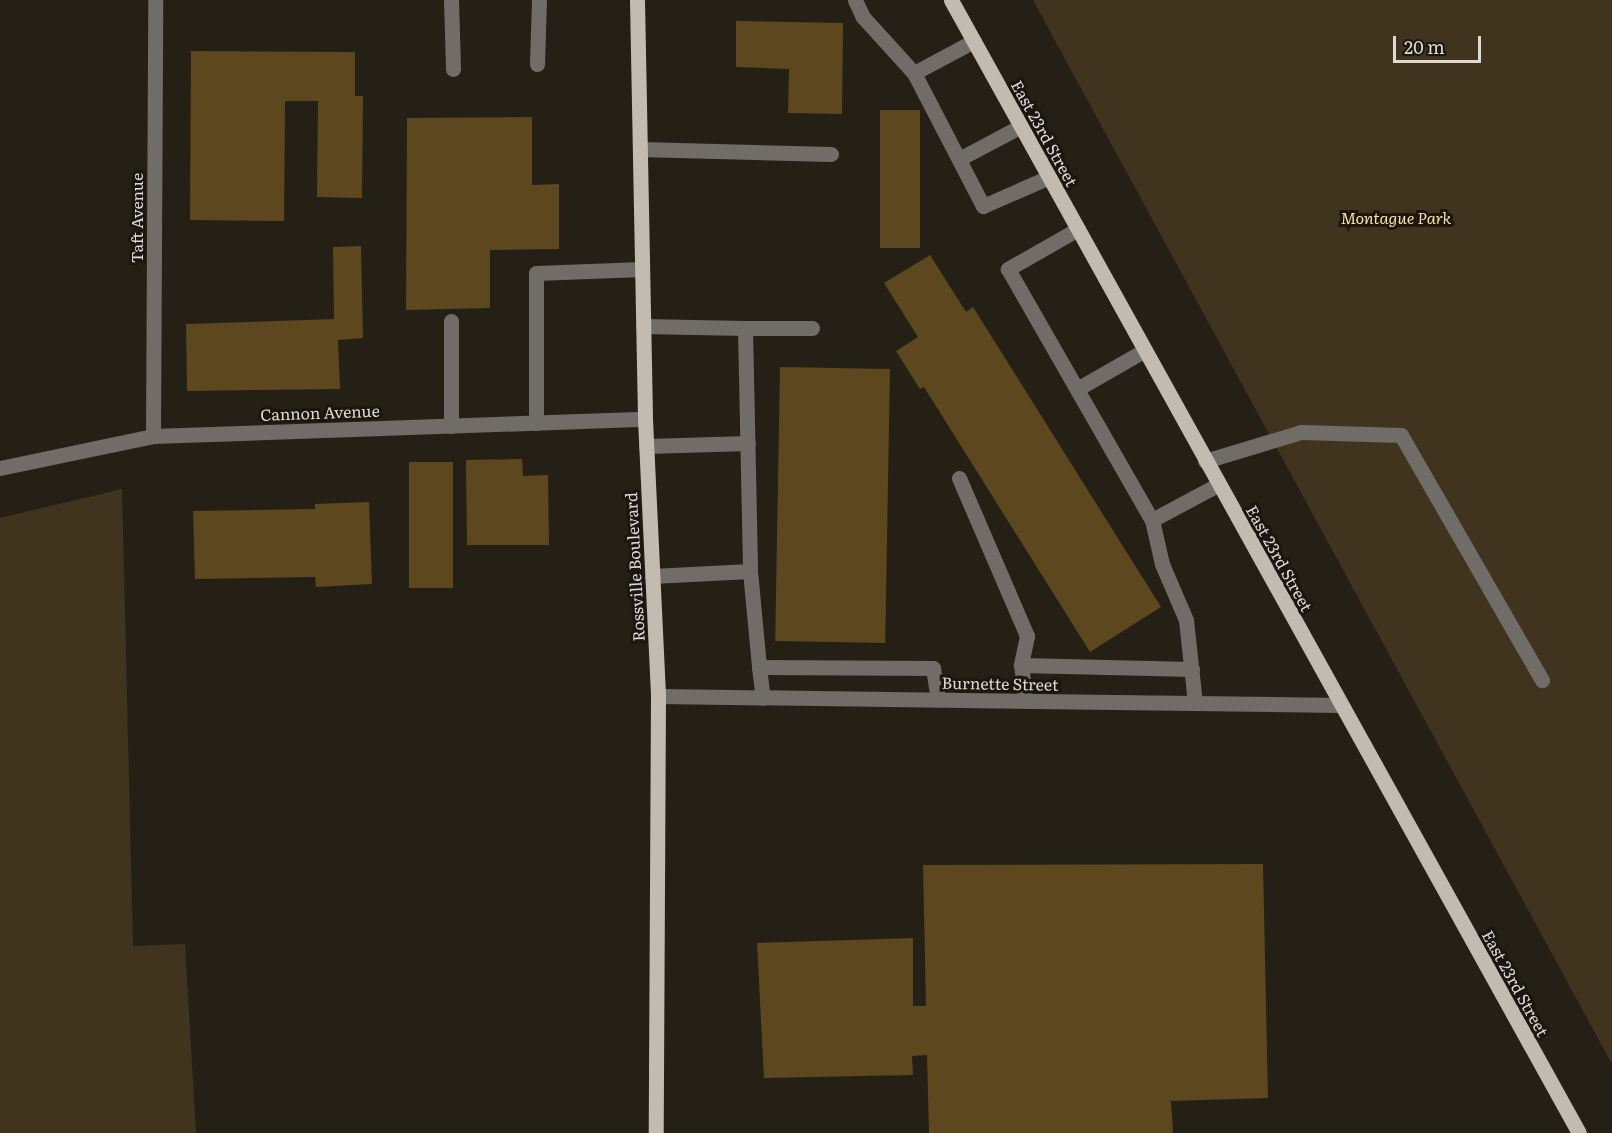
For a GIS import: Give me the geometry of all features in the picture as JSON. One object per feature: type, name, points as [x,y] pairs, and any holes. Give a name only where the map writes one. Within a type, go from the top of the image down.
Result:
[{"type":"main road","name":"Rossville Boulevard","points":[[637,0],[645,419],[658,696],[656,1133]]},
{"type":"main road","name":"East 23rd Street","points":[[951,0],[1579,1133]]},
{"type":"street","name":"Taft Avenue","points":[[153,436],[155,0]]},
{"type":"street","points":[[451,0],[453,69]]},
{"type":"street","points":[[537,64],[538,0]]},
{"type":"street","points":[[855,0],[863,17],[914,73],[983,206],[1048,177]]},
{"type":"street","points":[[914,73],[974,41]]},
{"type":"street","points":[[959,159],[1021,126]]},
{"type":"street","points":[[640,148],[831,154]]},
{"type":"street","points":[[1078,229],[1008,269],[1152,520],[1162,564],[1186,620],[1195,703]]},
{"type":"street","points":[[536,423],[536,273],[642,268]]},
{"type":"street","points":[[451,321],[451,426]]},
{"type":"street","points":[[643,326],[812,328]]},
{"type":"street","points":[[745,328],[750,571],[763,698]]},
{"type":"street","points":[[1077,389],[1144,350]]},
{"type":"street","name":"Cannon Avenue","points":[[0,468],[153,436],[645,419]]},
{"type":"street","points":[[1205,461],[1301,432],[1401,435],[1542,680]]},
{"type":"street","points":[[646,446],[748,443]]},
{"type":"street","points":[[959,478],[1027,636],[1021,665],[1025,701]]},
{"type":"street","points":[[1152,520],[1219,484]]},
{"type":"street","points":[[652,576],[750,571]]},
{"type":"street","points":[[1021,665],[1192,669]]},
{"type":"street","points":[[759,667],[933,668],[938,700]]},
{"type":"street","name":"Burnette Street","points":[[658,696],[1341,705]]},
{"type":"green space","name":"Montague Park","points":[[1033,0],[1612,0],[1612,1064]]},
{"type":"green space","points":[[122,489],[133,946],[185,944],[196,1133],[0,1133],[0,518]]},
{"type":"building","points":[[736,21],[843,23],[842,114],[788,113],[789,69],[736,67]]},
{"type":"building","points":[[191,51],[355,52],[355,96],[363,96],[362,198],[317,197],[318,101],[285,101],[284,221],[190,220]]},
{"type":"building","points":[[880,110],[920,110],[920,248],[880,248]]},
{"type":"building","points":[[532,117],[532,185],[559,184],[559,249],[490,250],[490,308],[406,310],[407,118]]},
{"type":"building","points":[[361,246],[363,338],[338,340],[340,389],[187,391],[186,324],[334,319],[333,247]]},
{"type":"building","points":[[930,255],[966,312],[973,307],[1161,607],[1090,652],[924,387],[920,389],[896,351],[918,337],[884,283]]},
{"type":"building","points":[[780,367],[890,369],[885,643],[775,641]]},
{"type":"building","points":[[522,459],[523,476],[548,475],[549,545],[467,545],[466,460]]},
{"type":"building","points":[[409,462],[453,462],[453,588],[409,588]]},
{"type":"building","points":[[369,502],[372,584],[316,587],[315,577],[195,579],[193,511],[315,509],[315,504]]},
{"type":"building","points":[[1263,864],[1268,1098],[1171,1101],[1173,1133],[929,1133],[927,1055],[912,1056],[913,1075],[764,1078],[757,943],[913,938],[913,1006],[926,1006],[923,865]]}]
